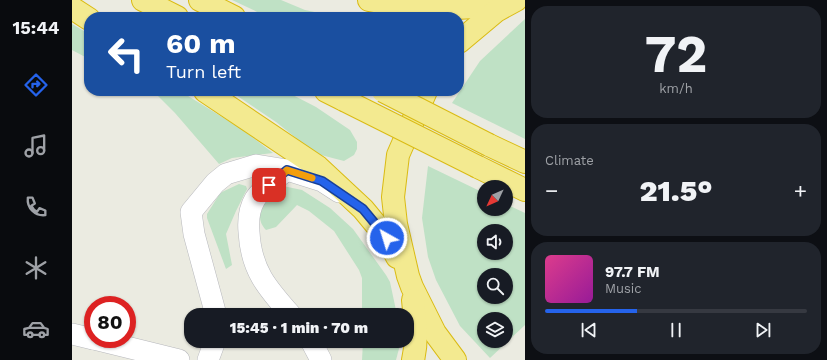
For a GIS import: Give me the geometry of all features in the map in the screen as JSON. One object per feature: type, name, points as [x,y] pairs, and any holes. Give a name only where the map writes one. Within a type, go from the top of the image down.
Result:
[{"type":"highway","points":[[143,0],[167,12]]},
{"type":"highway","points":[[200,0],[224,12]]},
{"type":"highway","points":[[368,0],[422,10],[474,7],[497,0]]},
{"type":"highway","points":[[464,38],[496,11],[516,0]]},
{"type":"highway","points":[[72,8],[84,16]]},
{"type":"highway","points":[[213,96],[318,167],[363,209],[387,238],[435,333],[455,360]]},
{"type":"highway","points":[[335,96],[525,190]]},
{"type":"highway","points":[[393,96],[525,162]]},
{"type":"highway","points":[[413,360],[416,349],[416,336],[410,281],[396,224],[393,197],[398,155],[424,96]]},
{"type":"lane","points":[[214,308],[194,234],[192,212],[215,183],[226,174],[256,165],[287,170],[322,181],[363,209]]},
{"type":"lane","points":[[285,308],[268,290],[255,266],[249,245],[248,218],[255,199],[287,170]]},
{"type":"lane","points":[[72,334],[84,337]]},
{"type":"lane","points":[[129,348],[178,360]]},
{"type":"lane","points":[[208,360],[212,348]]},
{"type":"lane","points":[[315,348],[321,360]]},
{"type":"green space","points":[[232,0],[281,0],[305,10],[314,12],[257,12]]},
{"type":"green space","points":[[525,19],[525,139],[452,103],[457,96],[464,96],[464,85],[480,61]]},
{"type":"green space","points":[[72,24],[84,31],[84,56],[72,50]]},
{"type":"green space","points":[[158,96],[188,96],[240,128],[273,153],[232,158],[219,164],[175,113]]},
{"type":"green space","points":[[237,96],[295,96],[316,107],[350,130],[357,142],[357,149],[354,155],[344,161],[321,155],[311,150],[276,122]]},
{"type":"green space","points":[[428,166],[477,190],[477,216],[513,216],[513,207],[525,213],[525,325],[513,336],[513,312],[477,312],[477,344],[460,326],[436,280],[428,257],[422,218]]},
{"type":"green space","points":[[239,184],[246,186],[247,189],[226,234],[232,265],[226,269],[207,218],[207,214],[222,192]]},
{"type":"green space","points":[[283,186],[302,190],[330,208],[353,229],[386,275],[390,282],[396,308],[362,308],[362,278],[359,270],[334,231],[309,211],[297,205],[276,227],[266,230],[260,219],[262,200]]},
{"type":"green space","points":[[363,348],[399,348],[396,360],[362,360]]},
{"type":"green space","points":[[481,348],[501,348],[490,358]]},
{"type":"slow traffic","points":[[284,173],[287,170],[312,178]]},
{"type":"route","points":[[269,185],[287,170],[322,181],[363,209],[387,238]]}]
